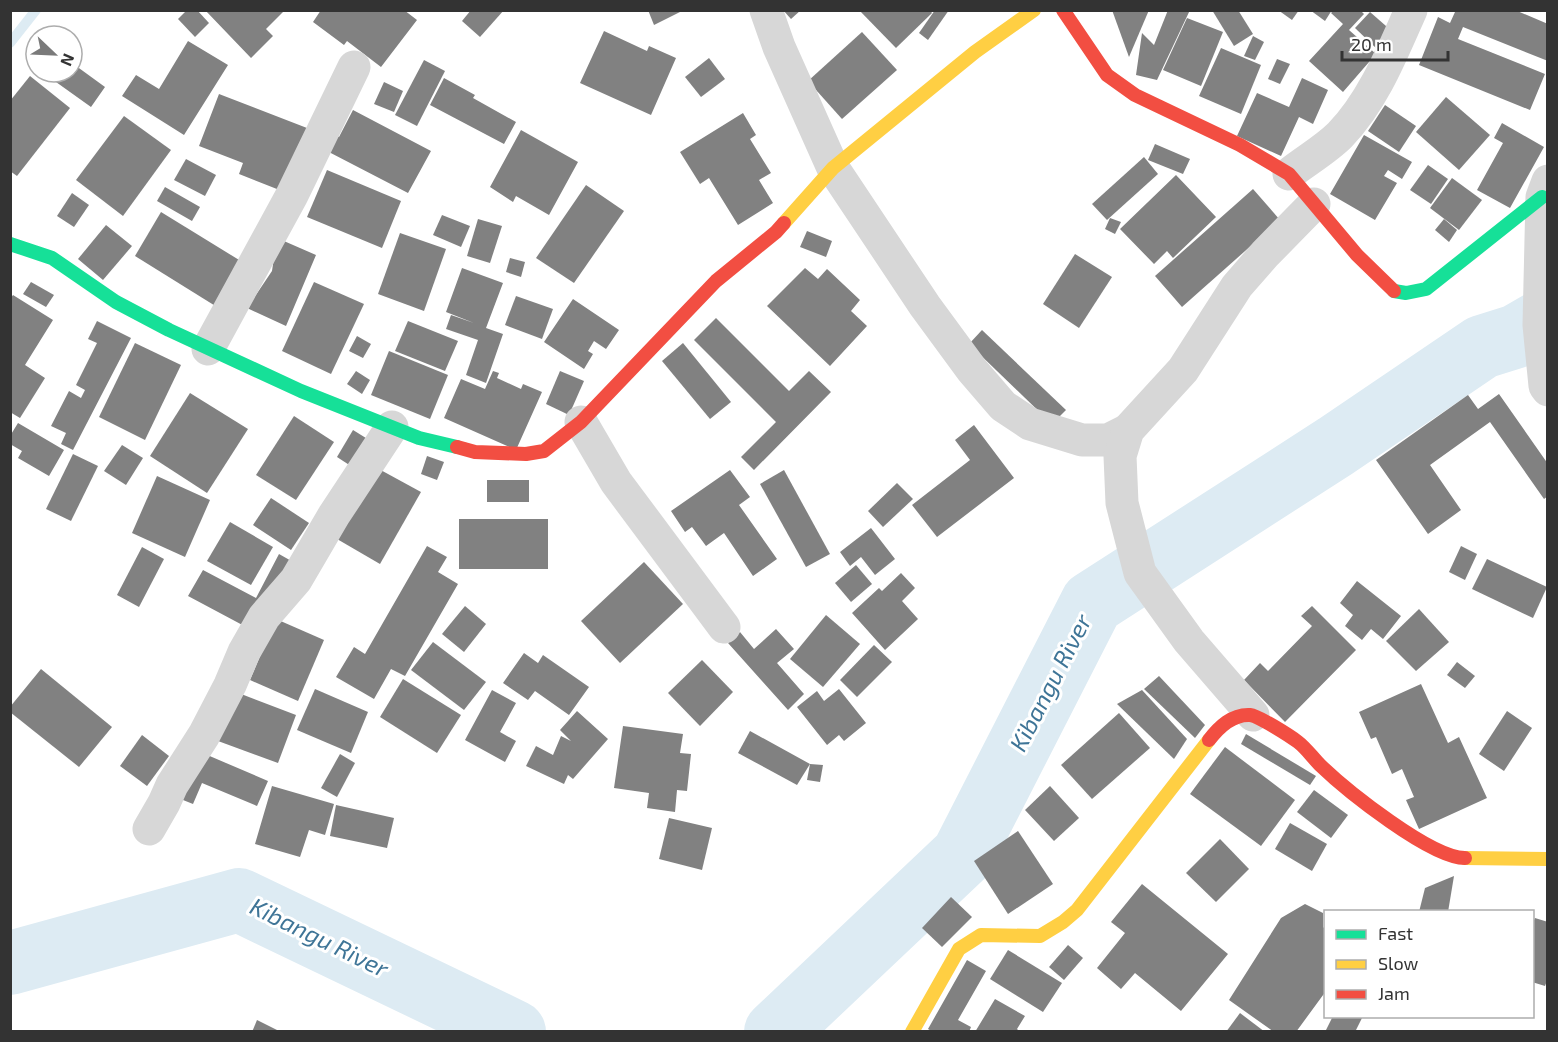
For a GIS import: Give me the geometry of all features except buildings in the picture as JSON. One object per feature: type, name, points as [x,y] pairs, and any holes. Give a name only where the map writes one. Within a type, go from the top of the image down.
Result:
[{"type":"street","points":[[766,10],[779,47],[833,168],[972,370],[1004,406],[1030,424],[1082,441],[1108,440],[1128,430],[1183,370],[1237,286],[1314,204]]},
{"type":"street","points":[[10,244],[51,258],[116,302],[208,349],[301,391],[419,438],[475,452],[526,454],[544,451],[581,422],[716,281],[776,232],[833,168],[975,52],[1034,10]]},
{"type":"street","points":[[1063,10],[1107,75],[1136,95],[1240,145],[1289,174],[1357,255],[1392,291],[1406,293],[1426,289],[1545,189]]},
{"type":"street","points":[[1289,174],[1339,135],[1365,103],[1395,47],[1411,10]]},
{"type":"street","points":[[208,349],[292,195],[354,67]]},
{"type":"street","points":[[1545,189],[1539,325],[1545,386],[1548,390]]},
{"type":"street","points":[[581,422],[616,482],[724,627]]},
{"type":"street","points":[[149,830],[172,785],[204,735],[230,686],[244,652],[264,618],[296,580],[334,515],[392,427]]},
{"type":"street","points":[[1128,430],[1120,456],[1122,503],[1140,573],[1189,641],[1253,715],[1298,742],[1321,766],[1375,811],[1430,846],[1454,858],[1548,860]]},
{"type":"street","points":[[912,1032],[959,949],[981,935],[1040,936],[1063,922],[1077,910],[1115,863],[1218,728],[1237,716],[1253,715]]},
{"type":"waterway","points":[[10,43],[36,10]]},
{"type":"waterway","name":"Kibangu River","points":[[776,1032],[963,855],[1092,603],[1336,446],[1482,347],[1517,336],[1548,318]]},
{"type":"waterway","name":"Kibangu River","points":[[10,963],[239,900],[514,1032]]},
{"type":"traffic: fast","points":[[1394,291],[1406,293],[1426,289],[1542,197]]},
{"type":"traffic: fast","points":[[10,244],[52,258],[116,302],[169,330],[301,391],[419,438],[457,447]]},
{"type":"traffic: slow","points":[[784,223],[833,168],[975,52],[1034,10]]},
{"type":"traffic: slow","points":[[912,1032],[959,949],[981,935],[1040,936],[1077,910],[1209,740]]},
{"type":"traffic: slow","points":[[1465,858],[1548,859]]},
{"type":"traffic: jam","points":[[1063,10],[1107,75],[1135,95],[1240,145],[1289,174],[1357,255],[1394,291]]},
{"type":"traffic: jam","points":[[457,447],[475,452],[526,454],[544,451],[581,422],[716,281],[784,223]]},
{"type":"traffic: jam","points":[[1209,740],[1232,719],[1243,715],[1260,719],[1298,742],[1320,765],[1390,821],[1432,847],[1450,855],[1465,858]]}]
